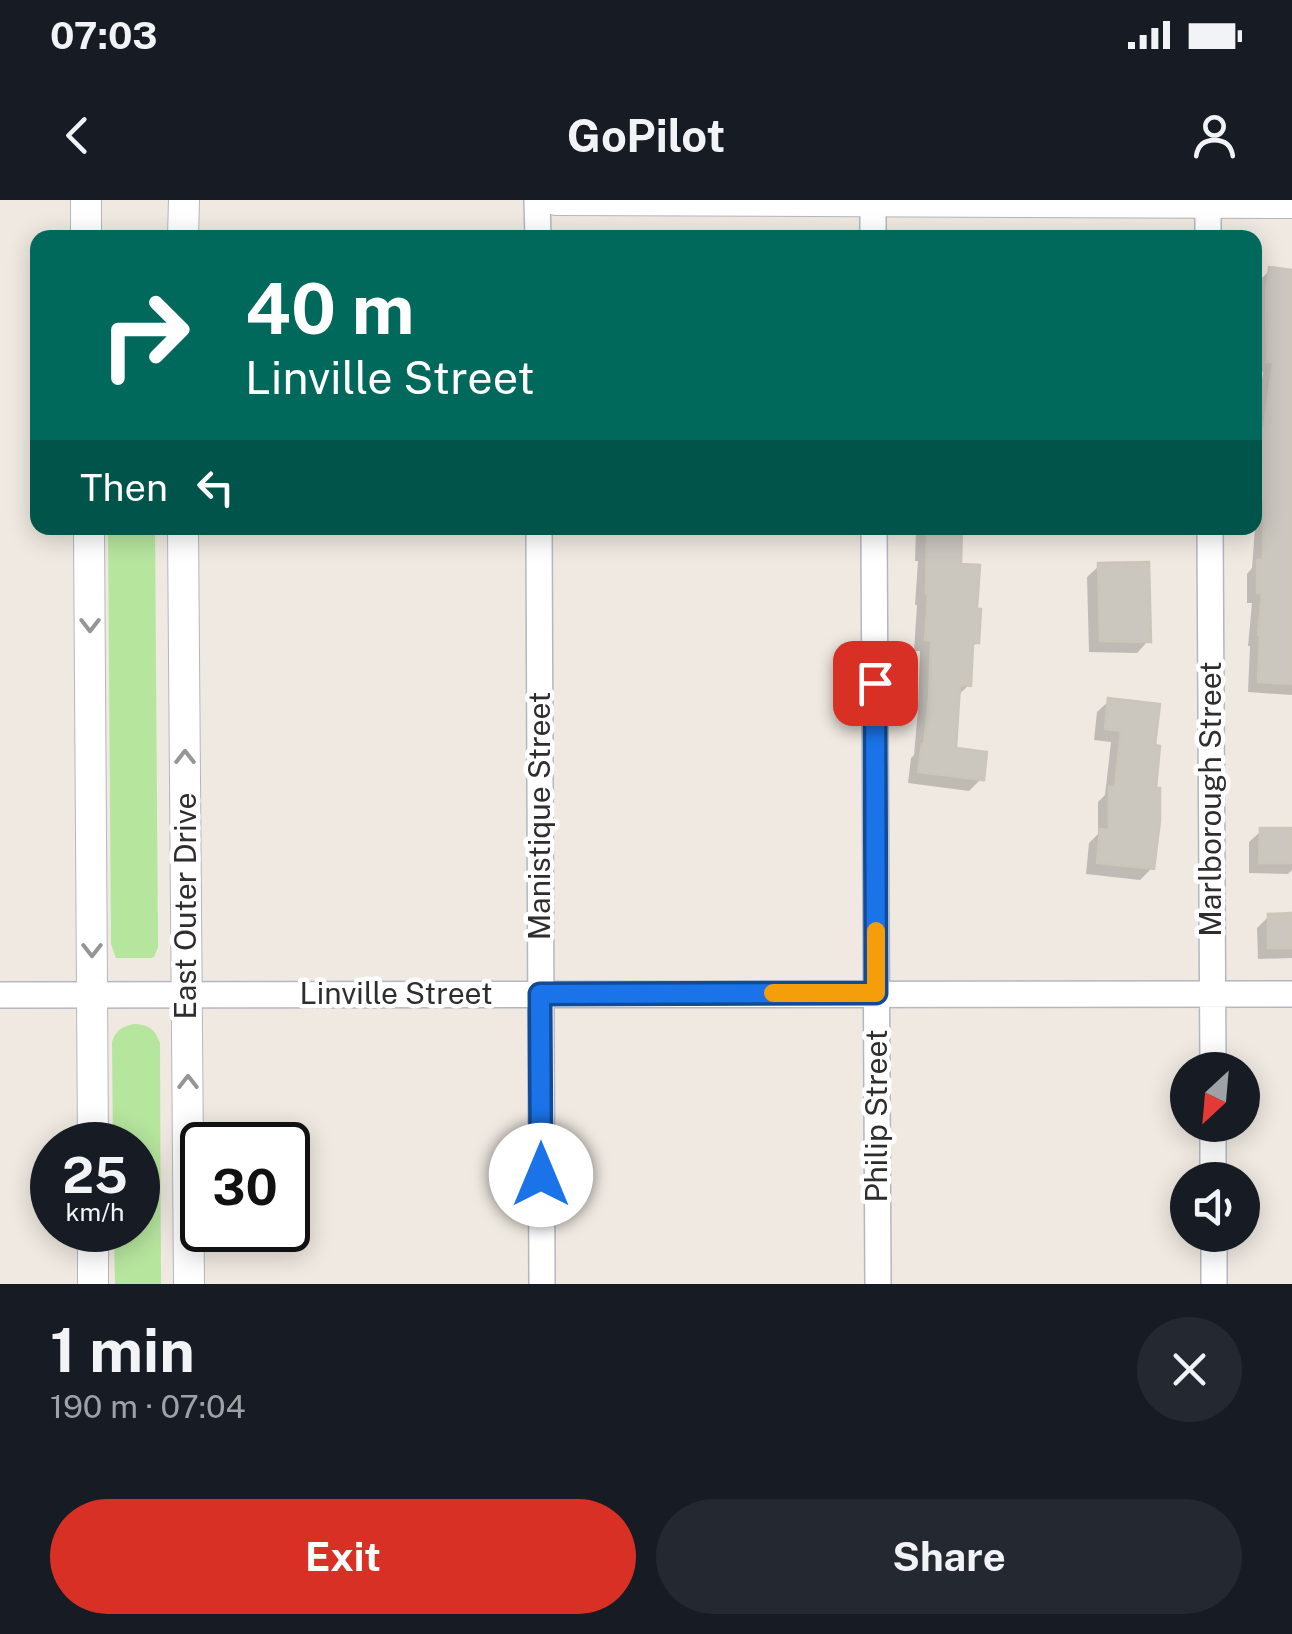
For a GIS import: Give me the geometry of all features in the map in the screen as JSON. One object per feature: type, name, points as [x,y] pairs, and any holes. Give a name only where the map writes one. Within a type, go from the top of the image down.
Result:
[{"type":"street","points":[[86,200],[86,230]]},
{"type":"street","points":[[183,230],[184,200]]},
{"type":"street","points":[[537,200],[538,230]]},
{"type":"street","points":[[556,200],[1292,204]]},
{"type":"street","points":[[873,201],[873,230]]},
{"type":"street","points":[[1208,202],[1208,230]]},
{"type":"street","points":[[89,535],[93,1122]]},
{"type":"street","name":"East Outer Drive","points":[[183,535],[190,1284]]},
{"type":"street","name":"Manistique Street","points":[[539,535],[542,1284]]},
{"type":"street","name":"Philip Street","points":[[874,535],[878,1284]]},
{"type":"street","name":"Marlborough Street","points":[[1210,535],[1213,1052]]},
{"type":"street","name":"Linville Street","points":[[0,995],[1292,994]]},
{"type":"street","points":[[93,1252],[94,1284]]},
{"type":"street","points":[[1214,1252],[1214,1284]]},
{"type":"green space","points":[[108,535],[155,535],[158,947],[151,958],[116,958],[111,944]]},
{"type":"green space","points":[[144,1025],[160,1043],[161,1284],[115,1284],[114,1252],[160,1252],[160,1122],[113,1122],[112,1042],[115,1034],[126,1026]]},
{"type":"building","points":[[1269,267],[1292,270],[1292,684],[1258,682],[1262,593],[1257,593],[1257,560],[1263,560],[1264,502],[1262,427],[1273,362],[1267,362]]},
{"type":"building","points":[[927,535],[962,535],[961,564],[980,565],[977,609],[981,609],[979,643],[973,643],[971,686],[960,685],[956,748],[987,752],[984,780],[918,772],[929,697],[931,640],[925,640]]},
{"type":"building","points":[[1149,562],[1151,642],[1100,641],[1098,563]]},
{"type":"building","points":[[1108,698],[1160,704],[1155,745],[1160,746],[1156,788],[1160,788],[1160,821],[1154,869],[1097,863],[1100,829],[1109,830],[1109,787],[1115,787],[1121,731],[1105,729]]},
{"type":"building","points":[[1260,828],[1292,828],[1292,863],[1259,863]]},
{"type":"building","points":[[1292,913],[1292,948],[1268,948],[1268,914]]},
{"type":"slow traffic","points":[[773,993],[876,993],[876,931]]},
{"type":"route","points":[[541,1175],[540,994],[876,993],[875,683]]}]
